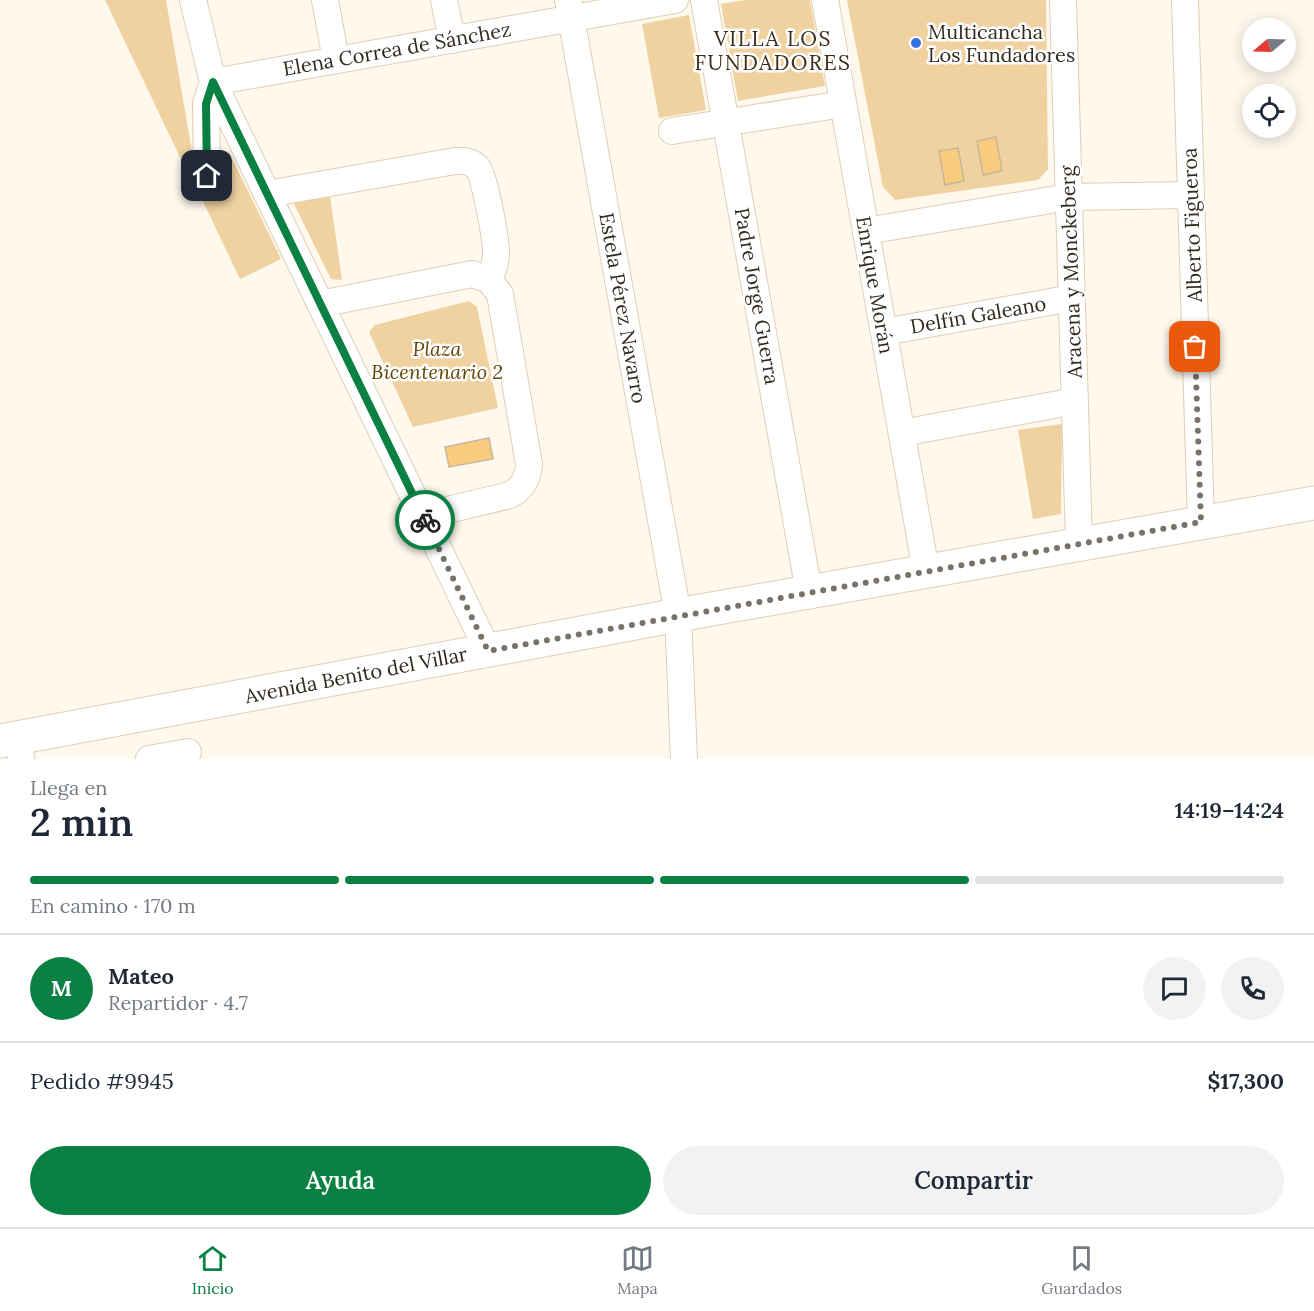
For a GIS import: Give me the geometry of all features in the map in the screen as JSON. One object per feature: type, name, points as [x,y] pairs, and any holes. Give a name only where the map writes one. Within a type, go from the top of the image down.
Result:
[{"type":"street","points":[[194,0],[213,82],[488,651]]},
{"type":"street","points":[[325,0],[336,60]]},
{"type":"street","points":[[444,0],[452,40]]},
{"type":"street","name":"Elena Correa de Sánchez","points":[[213,82],[452,40],[570,9],[675,0]]},
{"type":"street","name":"Padre Jorge Guerra","points":[[704,0],[809,592]]},
{"type":"street","name":"Enrique Morán","points":[[825,0],[926,571]]},
{"type":"street","name":"Aracena y Monckeberg","points":[[1063,0],[1079,543]]},
{"type":"street","name":"Alberto Figueroa","points":[[1185,0],[1201,522]]},
{"type":"street","name":"Estela Pérez Navarro","points":[[570,9],[678,615],[684,759]]},
{"type":"street","points":[[207,176],[206,104],[213,82]]},
{"type":"street","points":[[672,131],[843,104]]},
{"type":"street","points":[[267,194],[456,161],[468,161],[478,169],[483,181],[496,244],[495,263],[489,280]]},
{"type":"street","points":[[866,231],[1069,196],[1191,195]]},
{"type":"street","points":[[320,304],[472,274],[489,280],[496,287],[502,303],[529,472],[521,487],[510,495],[423,516]]},
{"type":"street","name":"Delfín Galeano","points":[[884,332],[1072,298]]},
{"type":"street","points":[[902,433],[1075,401]]},
{"type":"street","name":"Avenida Benito del Villar","points":[[13,746],[678,615],[1314,503]]},
{"type":"street","points":[[149,759],[188,752]]},
{"type":"green space","points":[[105,0],[166,0],[195,169],[187,172]]},
{"type":"green space","points":[[745,0],[810,0],[825,86],[738,101],[721,4]]},
{"type":"green space","points":[[847,0],[1046,0],[1048,169],[1038,180],[895,200],[883,187]]},
{"type":"green space","points":[[689,15],[706,110],[659,118],[642,24]]},
{"type":"green space","points":[[228,150],[281,259],[240,279],[199,193],[226,194]]},
{"type":"green space","points":[[330,196],[342,280],[331,279],[294,204],[299,198]]},
{"type":"green space","name":"Plaza Bicentenario 2","points":[[469,301],[477,307],[498,408],[413,427],[369,332],[375,325]]},
{"type":"green space","points":[[1062,424],[1061,514],[1033,519],[1018,430]]},
{"type":"building","points":[[996,137],[1002,171],[983,175],[977,141]]},
{"type":"building","points":[[958,148],[964,181],[945,185],[939,151]]},
{"type":"building","points":[[489,438],[493,459],[449,467],[445,447]]},
{"type":"way so far","points":[[425,520],[488,651],[1201,522],[1195,347]]},
{"type":"place","name":"Multicancha Los Fundadores","points":[[916,43]]},
{"type":"district","name":"VILLA LOS FUNDADORES","points":[[773,51]]},
{"type":"route","points":[[207,176],[206,104],[213,82],[425,520]]}]
